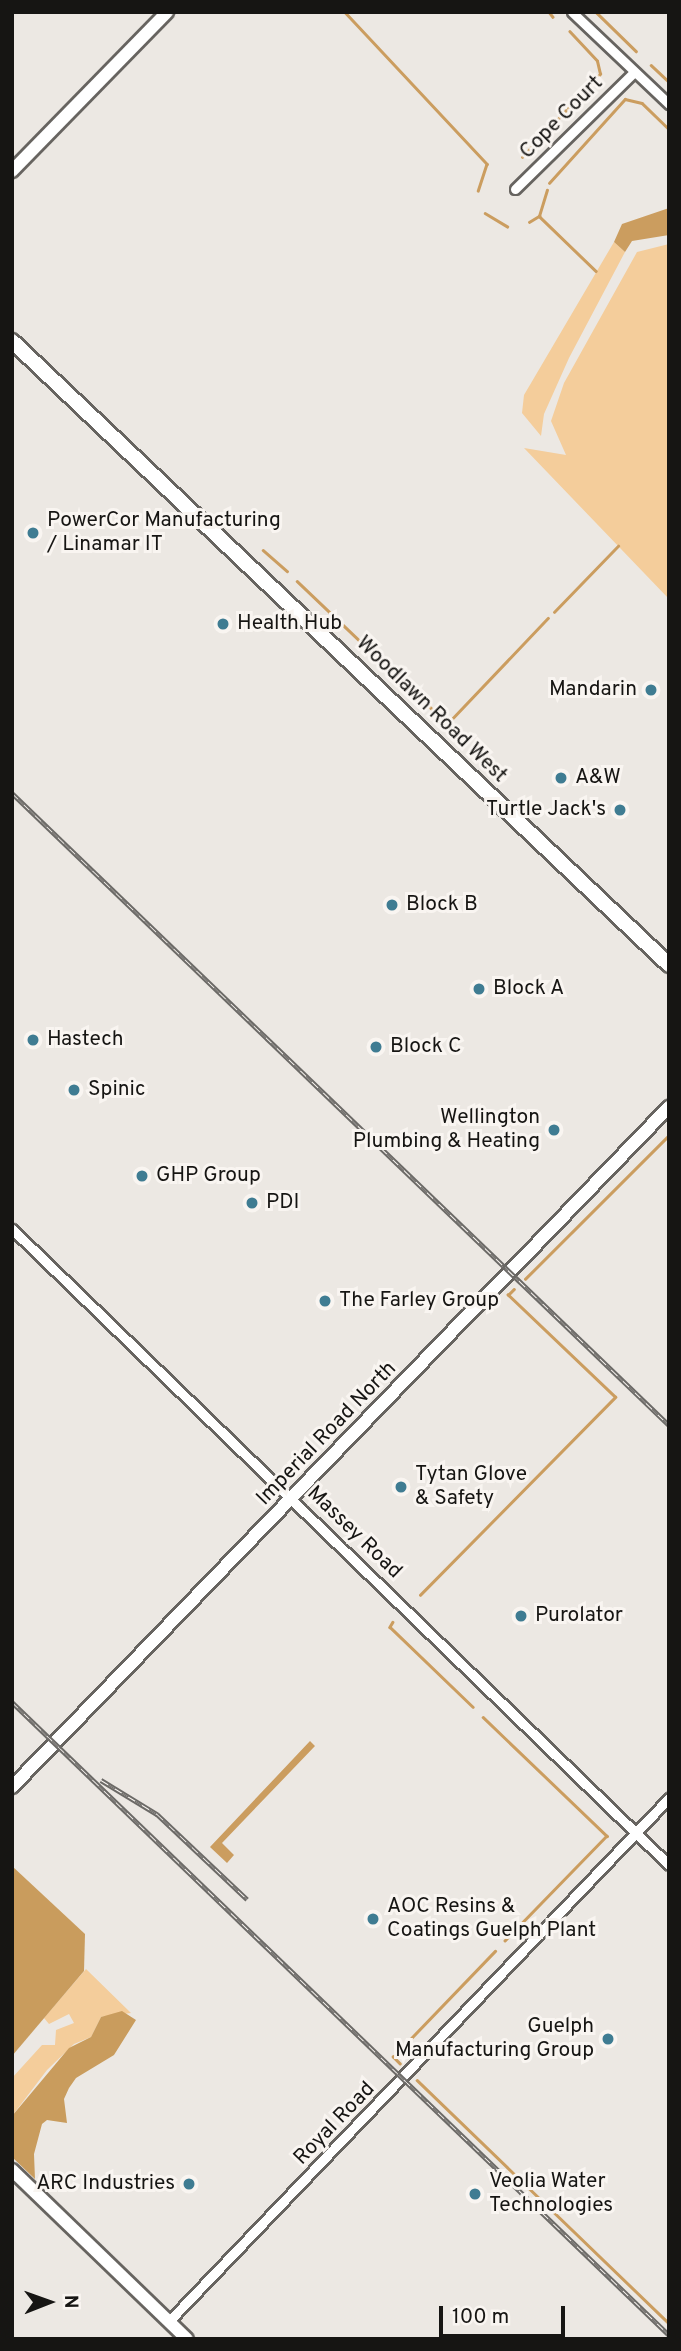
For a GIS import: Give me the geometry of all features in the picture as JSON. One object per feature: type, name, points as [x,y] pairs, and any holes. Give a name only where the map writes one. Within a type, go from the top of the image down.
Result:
[{"type":"main road","name":"Woodlawn Road West","points":[[12,341],[669,965]]},
{"type":"street","points":[[12,171],[167,12]]},
{"type":"street","points":[[572,12],[669,104]]},
{"type":"street","name":"Cope Court","points":[[515,189],[634,72]]},
{"type":"street","name":"Imperial Road North","points":[[12,1787],[669,1107]]},
{"type":"street","name":"Massey Road","points":[[12,1229],[294,1498],[669,1865]]},
{"type":"street","name":"Royal Road","points":[[169,2321],[669,1798]]},
{"type":"street","points":[[12,2170],[187,2339]]},
{"type":"shaded area","points":[[669,208],[669,235],[632,241],[625,252],[614,242],[622,224]]},
{"type":"shaded area","points":[[614,242],[625,252],[569,358],[544,414],[541,436],[522,413],[524,395]]},
{"type":"shaded area","points":[[669,244],[669,599],[524,448],[566,455],[551,421],[564,383],[637,252]]},
{"type":"shaded area","points":[[310,1741],[315,1746],[222,1843],[234,1855],[227,1863],[210,1847]]},
{"type":"shaded area","points":[[12,1866],[85,1934],[84,1971],[12,2056]]},
{"type":"shaded area","points":[[86,1969],[131,2013],[101,2017],[91,2037],[74,2044],[47,2070],[12,2116],[12,2078],[42,2045],[55,2045],[56,2030],[74,2023],[69,2014],[49,2024],[44,2018]]},
{"type":"shaded area","points":[[122,2011],[136,2020],[114,2055],[76,2078],[69,2088],[64,2099],[67,2123],[47,2120],[42,2124],[34,2154],[35,2179],[12,2157],[12,2116],[69,2048],[91,2037],[101,2017]]},
{"type":"waterway","points":[[345,12],[487,164],[478,191]]},
{"type":"waterway","points":[[549,12],[553,17]]},
{"type":"waterway","points":[[596,12],[636,51]]},
{"type":"waterway","points":[[522,157],[600,74],[597,61],[570,32]]},
{"type":"waterway","points":[[651,65],[669,82]]},
{"type":"waterway","points":[[549,183],[625,99],[642,103],[669,129]]},
{"type":"waterway","points":[[529,222],[539,216],[547,190]]},
{"type":"waterway","points":[[485,213],[507,226]]},
{"type":"waterway","points":[[539,216],[596,271]]},
{"type":"waterway","points":[[554,612],[618,546]]},
{"type":"waterway","points":[[263,550],[287,571]]},
{"type":"waterway","points":[[297,581],[380,660]]},
{"type":"waterway","points":[[423,700],[447,724],[548,618]]},
{"type":"waterway","points":[[393,671],[412,690]]},
{"type":"waterway","points":[[525,1279],[669,1135]]},
{"type":"waterway","points":[[420,1595],[615,1397],[508,1295],[514,1289]]},
{"type":"waterway","points":[[393,1622],[390,1627],[473,1707]]},
{"type":"waterway","points":[[483,1717],[607,1836],[505,1941]]},
{"type":"waterway","points":[[400,2064],[393,2057],[495,1951]]},
{"type":"waterway","points":[[417,2080],[669,2323]]},
{"type":"railway","points":[[12,793],[669,1425]]},
{"type":"railway","points":[[12,1702],[669,2335]]},
{"type":"railway","points":[[101,1780],[157,1814],[247,1899]]},
{"type":"place","name":"PowerCor Manufacturing / Linamar IT","points":[[33,533]]},
{"type":"place","name":"Health Hub","points":[[223,624]]},
{"type":"place","name":"Mandarin","points":[[651,690]]},
{"type":"place","name":"A&W","points":[[561,778]]},
{"type":"place","name":"Turtle Jack's","points":[[620,810]]},
{"type":"place","name":"Block B","points":[[392,905]]},
{"type":"place","name":"Block A","points":[[479,989]]},
{"type":"place","name":"Hastech","points":[[33,1040]]},
{"type":"place","name":"Block C","points":[[376,1047]]},
{"type":"place","name":"Spinic","points":[[74,1090]]},
{"type":"place","name":"Wellington Plumbing & Heating","points":[[554,1130]]},
{"type":"place","name":"GHP Group","points":[[142,1176]]},
{"type":"place","name":"PDI","points":[[252,1203]]},
{"type":"place","name":"The Farley Group","points":[[325,1301]]},
{"type":"place","name":"Tytan Glove & Safety","points":[[401,1487]]},
{"type":"place","name":"Purolator","points":[[521,1616]]},
{"type":"place","name":"AOC Resins & Coatings Guelph Plant","points":[[373,1919]]},
{"type":"place","name":"Guelph Manufacturing Group","points":[[608,2039]]},
{"type":"place","name":"ARC Industries","points":[[189,2184]]},
{"type":"place","name":"Veolia Water Technologies","points":[[475,2194]]}]
